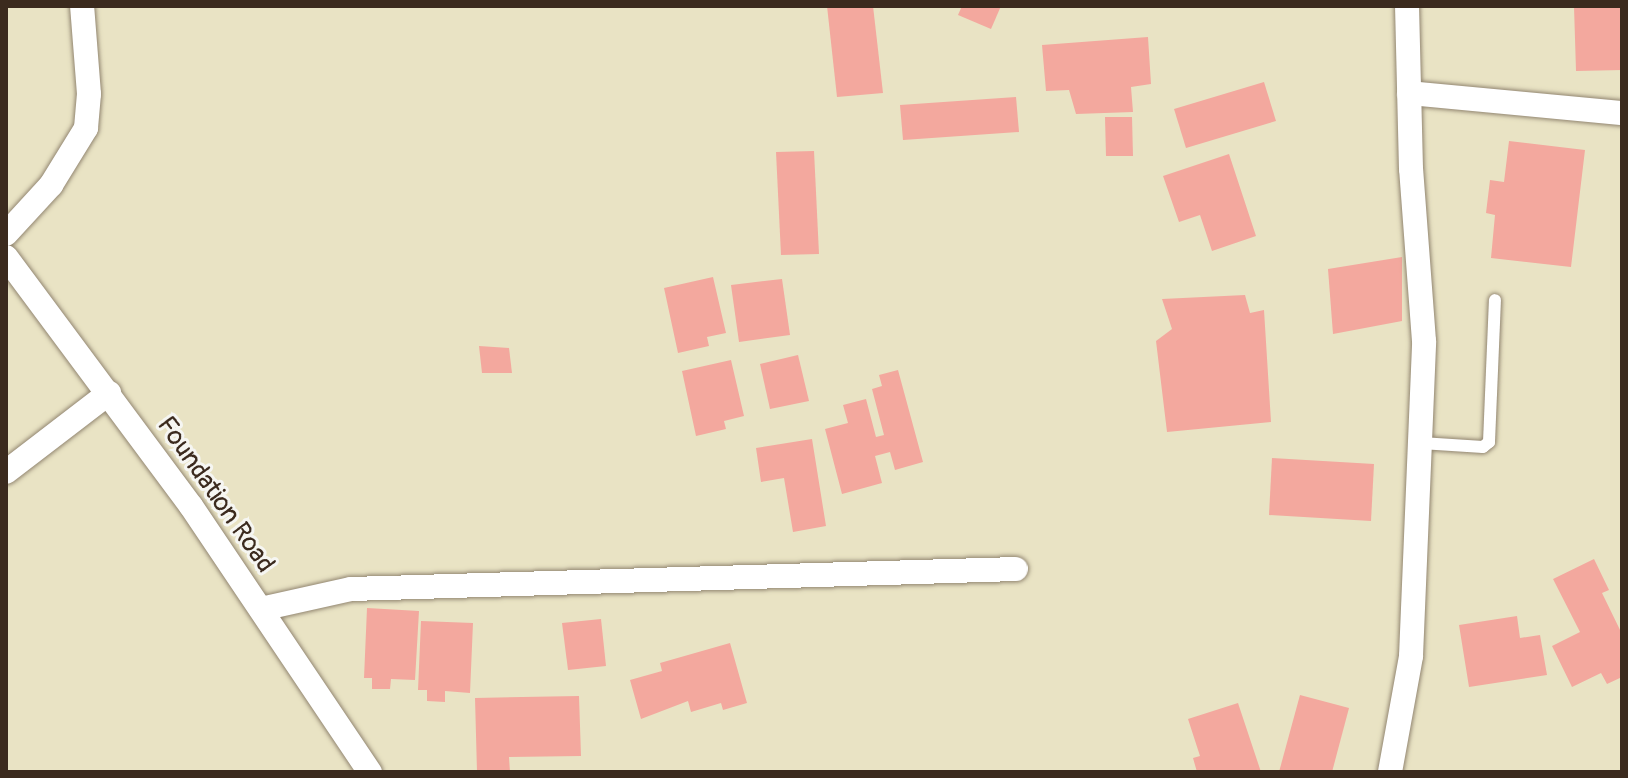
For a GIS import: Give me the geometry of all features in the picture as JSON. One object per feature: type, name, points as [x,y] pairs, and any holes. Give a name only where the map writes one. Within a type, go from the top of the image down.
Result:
[{"type":"street","points":[[6,234],[51,185],[86,128],[89,94],[82,6]]},
{"type":"street","points":[[1390,772],[1411,656],[1424,341],[1409,93],[1407,6]]},
{"type":"street","points":[[1409,93],[1622,113]]},
{"type":"street","name":"Foundation Road","points":[[6,257],[109,393],[261,609],[366,771]]},
{"type":"street","points":[[6,472],[109,393]]},
{"type":"street","points":[[261,609],[351,589],[1016,569]]},
{"type":"lane","points":[[1421,443],[1483,447],[1489,442],[1495,300]]},
{"type":"building","points":[[827,6],[873,6],[883,93],[837,97]]},
{"type":"building","points":[[962,6],[1001,6],[991,29],[958,15]]},
{"type":"building","points":[[1574,6],[1622,6],[1622,70],[1576,71]]},
{"type":"building","points":[[1148,37],[1151,84],[1131,87],[1133,112],[1076,114],[1069,90],[1046,91],[1042,45]]},
{"type":"building","points":[[1264,82],[1276,121],[1186,148],[1174,109]]},
{"type":"building","points":[[1016,97],[1019,132],[903,140],[900,105]]},
{"type":"building","points":[[1105,117],[1132,117],[1133,156],[1106,156]]},
{"type":"building","points":[[1509,141],[1585,150],[1571,267],[1491,258],[1495,215],[1486,213],[1490,180],[1504,182]]},
{"type":"building","points":[[814,151],[819,254],[781,255],[776,152]]},
{"type":"building","points":[[1229,154],[1256,236],[1212,251],[1200,215],[1179,222],[1163,176]]},
{"type":"building","points":[[1402,257],[1402,321],[1333,334],[1328,269]]},
{"type":"building","points":[[713,277],[726,333],[707,337],[709,346],[678,353],[664,288]]},
{"type":"building","points":[[782,279],[790,335],[739,342],[731,285]]},
{"type":"building","points":[[1245,295],[1250,313],[1264,310],[1271,422],[1167,432],[1156,341],[1172,329],[1162,299]]},
{"type":"building","points":[[479,346],[509,348],[512,373],[482,373]]},
{"type":"building","points":[[798,355],[809,401],[770,409],[760,364]]},
{"type":"building","points":[[731,360],[744,416],[724,421],[726,429],[696,436],[682,371]]},
{"type":"building","points":[[898,370],[923,462],[895,470],[890,452],[875,456],[882,483],[842,494],[825,429],[848,423],[843,405],[866,399],[876,437],[884,435],[872,389],[882,386],[879,375]]},
{"type":"building","points":[[812,439],[826,526],[793,532],[784,478],[761,482],[756,448]]},
{"type":"building","points":[[1272,458],[1374,464],[1371,521],[1269,515]]},
{"type":"building","points":[[1594,559],[1609,590],[1602,593],[1622,634],[1622,677],[1607,684],[1601,673],[1572,687],[1552,646],[1580,632],[1553,579]]},
{"type":"building","points":[[367,608],[419,611],[415,680],[391,679],[390,689],[372,689],[372,678],[364,678]]},
{"type":"building","points":[[1517,616],[1520,638],[1540,635],[1547,675],[1469,687],[1459,625]]},
{"type":"building","points":[[601,619],[606,666],[568,670],[562,623]]},
{"type":"building","points":[[421,621],[473,623],[470,693],[445,691],[445,702],[427,701],[427,690],[418,690]]},
{"type":"building","points":[[730,643],[747,703],[723,710],[721,703],[691,712],[688,701],[641,719],[630,680],[662,671],[660,663]]},
{"type":"building","points":[[1300,695],[1349,708],[1332,772],[1279,772]]},
{"type":"building","points":[[579,696],[581,756],[509,757],[510,772],[477,772],[475,698]]},
{"type":"building","points":[[1238,703],[1261,772],[1197,772],[1193,758],[1200,756],[1188,719]]}]
